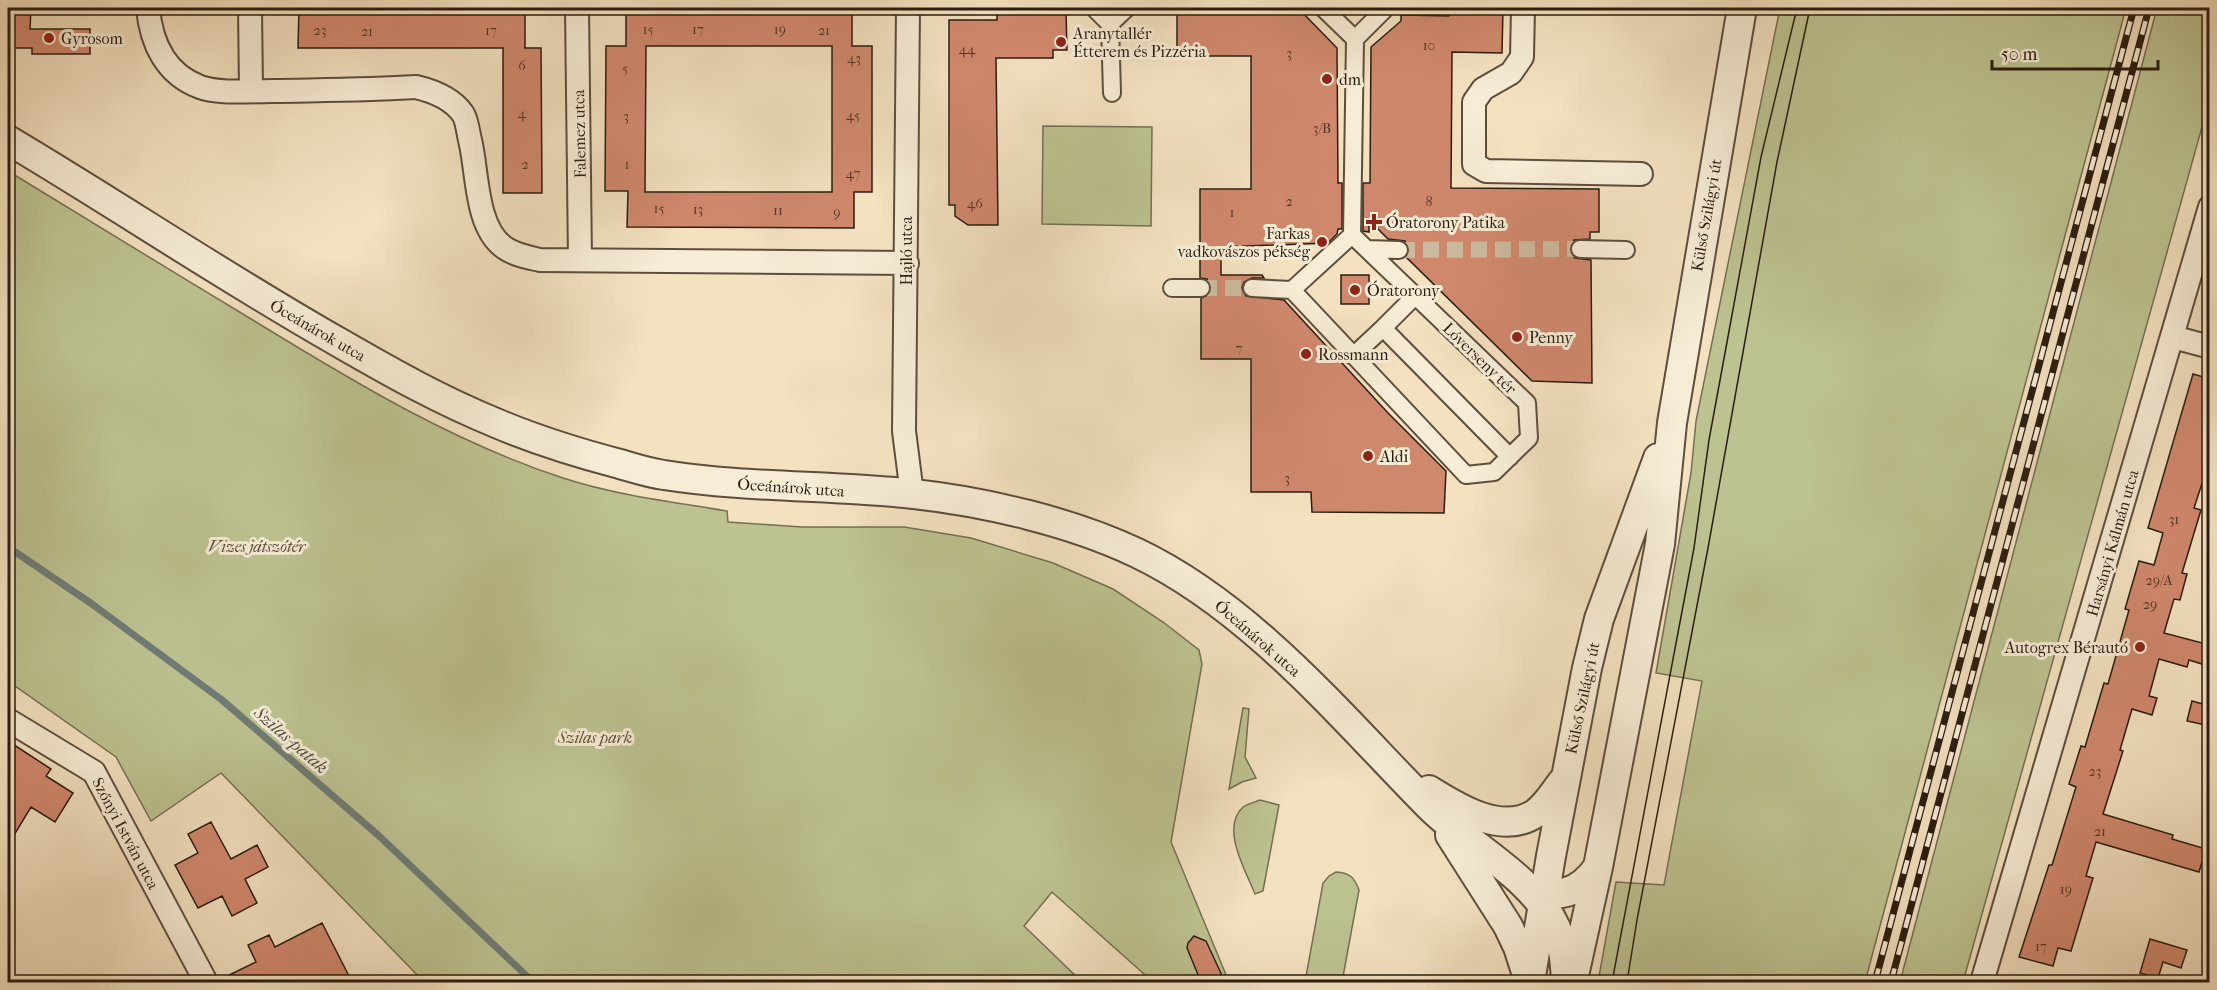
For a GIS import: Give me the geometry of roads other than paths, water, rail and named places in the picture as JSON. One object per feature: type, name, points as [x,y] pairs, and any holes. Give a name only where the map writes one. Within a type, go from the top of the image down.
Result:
[{"type":"street","points":[[148,8],[149,28],[157,50],[178,75],[200,87],[251,91],[416,87],[431,90],[446,98],[464,114],[474,153],[482,213],[490,231],[503,247],[520,256],[540,260],[907,262]]},
{"type":"street","points":[[250,8],[251,91]]},
{"type":"street","name":"Falemez utca","points":[[577,8],[580,260]]},
{"type":"street","name":"Hajló utca","points":[[908,8],[904,431],[912,494]]},
{"type":"street","points":[[1094,8],[1110,24],[1112,93]]},
{"type":"street","points":[[1110,24],[1127,8]]},
{"type":"street","points":[[1323,8],[1355,39]]},
{"type":"street","points":[[1252,288],[1292,290],[1352,235],[1355,39],[1386,8]]},
{"type":"street","points":[[1523,8],[1522,57],[1511,73],[1483,89],[1474,102],[1474,164],[1486,171],[1641,174]]},
{"type":"street","name":"Külső Szilágyi út","points":[[1572,982],[1598,867],[1660,544],[1672,423],[1742,8]]},
{"type":"street","name":"Óceánárok utca","points":[[8,140],[297,319],[416,387],[498,424],[584,455],[661,475],[734,483],[912,494],[968,502],[1043,520],[1096,536],[1138,554],[1173,572],[1224,606],[1292,667],[1434,811],[1538,895]]},
{"type":"street","name":"Harsányi Kálmán utca","points":[[1982,982],[2210,207]]},
{"type":"street","name":"Lóverseny tér","points":[[1292,290],[1466,475],[1494,472],[1529,438],[1527,403],[1352,235]]},
{"type":"street","points":[[1368,249],[1399,250]]},
{"type":"street","points":[[1580,249],[1626,250]]},
{"type":"street","points":[[1172,288],[1200,288]]},
{"type":"street","points":[[1353,356],[1416,295]]},
{"type":"street","points":[[1383,328],[1510,457]]},
{"type":"street","points":[[2173,337],[2210,347]]},
{"type":"street","name":"Külső Szilágyi út","points":[[1530,982],[1538,895],[1566,777],[1599,619],[1672,423]]},
{"type":"street","name":"Szőnyi István utca","points":[[8,720],[94,772],[206,982]]},
{"type":"street","points":[[1393,768],[1447,801],[1483,818],[1496,821],[1526,818],[1537,812],[1566,777]]},
{"type":"street","points":[[1434,811],[1508,926],[1530,982]]},
{"type":"street","points":[[1566,982],[1564,952],[1556,927],[1538,895],[1576,890],[1588,881],[1598,867]]},
{"type":"waterway","name":"Szilas-patak","points":[[8,547],[92,604],[222,700],[378,835],[533,982]]},
{"type":"tunnel","points":[[1399,250],[1580,249]]},
{"type":"tunnel","points":[[1201,288],[1252,288]]},
{"type":"tram line","points":[[1612,982],[1694,548],[1709,440],[1761,157],[1797,8]]},
{"type":"tram line","points":[[1627,982],[1777,162],[1810,8]]},
{"type":"railway","points":[[1875,982],[2134,8]]},
{"type":"railway","points":[[1891,982],[2149,8]]},
{"type":"place","name":"Gyrosom","points":[[49,38]]},
{"type":"place","name":"Aranytallér Étterem és Pizzéria","points":[[1061,42]]},
{"type":"place","name":"dm","points":[[1327,79]]},
{"type":"place","name":"Óratorony Patika","points":[[1374,222]]},
{"type":"place","name":"Farkas vadkovászos pékség","points":[[1322,242]]},
{"type":"place","name":"Óratorony","points":[[1355,290]]},
{"type":"place","name":"Penny","points":[[1517,337]]},
{"type":"place","name":"Rossmann","points":[[1306,354]]},
{"type":"place","name":"Aldi","points":[[1368,456]]},
{"type":"place","name":"Autogrex Bérautó","points":[[2140,647]]},
{"type":"park label","name":"Vizes játszótér","points":[[257,546]]},
{"type":"park label","name":"Szilas park","points":[[595,737]]}]
